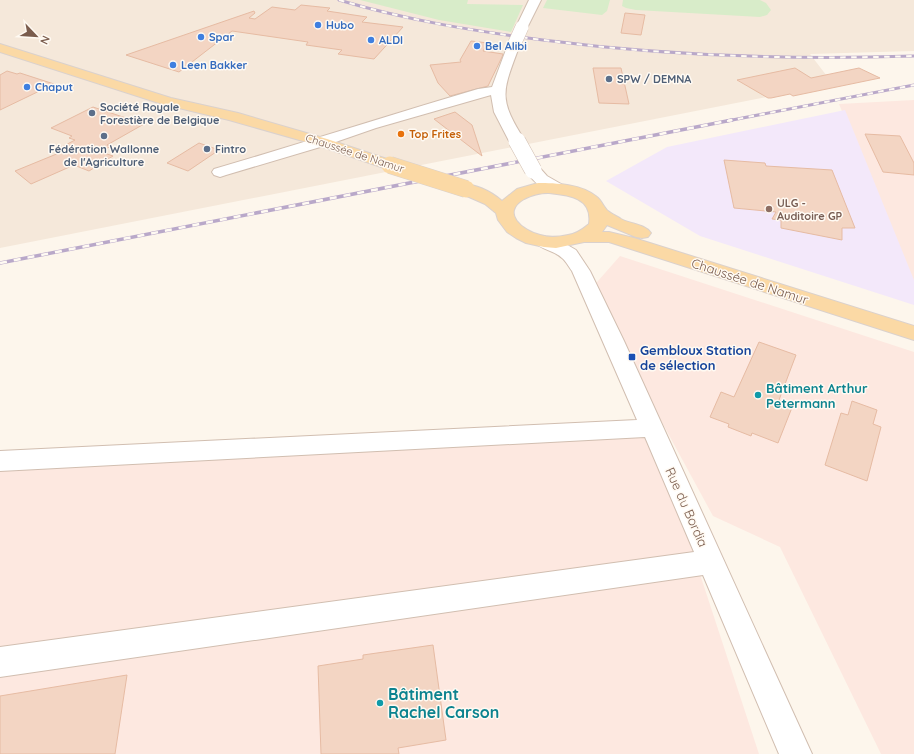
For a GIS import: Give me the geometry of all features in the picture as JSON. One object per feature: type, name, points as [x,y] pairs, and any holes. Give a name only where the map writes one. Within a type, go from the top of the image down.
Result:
[{"type":"main road","name":"Chaussée de Namur","points":[[0,39],[178,95],[232,116]]},
{"type":"main road","name":"Chaussée de Namur","points":[[0,48],[167,102],[232,116],[322,142],[471,191],[493,196],[522,194]]},
{"type":"main road","points":[[555,188],[574,192],[591,200],[598,208],[600,214],[598,226],[582,238],[561,242],[543,241],[523,235],[513,228],[507,220],[505,212],[508,203],[522,194],[555,188]]},
{"type":"main road","name":"Chaussée de Namur","points":[[471,191],[497,204],[505,212]]},
{"type":"main road","name":"Chaussée de Namur","points":[[600,214],[611,221],[635,231],[914,322]]},
{"type":"main road","name":"Chaussée de Namur","points":[[582,238],[609,237],[628,242],[914,333]]},
{"type":"street","points":[[535,0],[513,47],[498,90],[498,102],[503,117],[533,170],[541,179],[555,188]]},
{"type":"street","points":[[220,172],[322,142],[371,125],[483,92],[498,90]]},
{"type":"street","points":[[522,194],[535,179],[533,170]]},
{"type":"street","name":"Rue du Bordia","points":[[582,238],[574,247],[576,262],[606,323],[796,754]]},
{"type":"street","name":"Rue du Bordia","points":[[543,241],[564,250],[576,262]]},
{"type":"street","points":[[0,461],[652,428]]},
{"type":"street","points":[[0,662],[712,562]]},
{"type":"shaded area","points":[[0,0],[914,0],[914,51],[810,54],[833,84],[0,248]]},
{"type":"shaded area","points":[[914,100],[914,286],[839,104]]},
{"type":"shaded area","name":"ULG - Auditoire GP","points":[[845,110],[914,280],[914,305],[700,236],[606,181],[667,147]]},
{"type":"shaded area","points":[[620,256],[914,352],[914,754],[881,754],[780,547],[713,516],[590,290]]},
{"type":"shaded area","points":[[652,428],[759,754],[0,754],[0,461]]},
{"type":"green space","points":[[360,0],[468,0],[467,4],[523,5],[511,32],[439,20]]},
{"type":"green space","points":[[547,0],[610,0],[607,11],[602,15],[543,8]]},
{"type":"green space","points":[[623,0],[760,0],[766,3],[771,10],[767,15],[760,17],[636,10],[622,6]]},
{"type":"building","points":[[301,5],[330,8],[327,11],[367,17],[362,22],[403,27],[374,59],[338,54],[342,50],[306,45],[308,42],[232,31],[179,72],[126,55],[254,11],[255,13],[249,18],[255,19],[272,7],[295,10]]},
{"type":"building","points":[[625,13],[645,15],[641,35],[621,33]]},
{"type":"building","points":[[471,41],[488,43],[483,51],[503,54],[502,57],[488,86],[450,96],[438,83],[430,65],[461,62],[460,60]]},
{"type":"building","name":"SPW / DEMNA","points":[[593,68],[621,68],[629,104],[599,103]]},
{"type":"building","points":[[795,68],[811,78],[859,68],[880,78],[793,96],[790,94],[771,98],[768,98],[737,80]]},
{"type":"building","name":"Chaput","points":[[7,71],[17,74],[20,73],[54,84],[0,110],[0,75]]},
{"type":"building","points":[[93,107],[144,124],[107,145],[111,146],[101,152],[113,156],[89,171],[74,165],[31,184],[15,171],[59,153],[54,151],[75,140],[69,138],[72,136],[51,128]]},
{"type":"building","points":[[455,112],[472,125],[482,156],[434,119]]},
{"type":"building","points":[[865,134],[900,136],[914,163],[914,175],[883,172]]},
{"type":"building","points":[[199,143],[219,150],[188,171],[167,163]]},
{"type":"building","points":[[724,160],[765,163],[766,166],[832,170],[855,228],[842,228],[842,240],[781,228],[781,220],[772,219],[776,212],[734,208]]},
{"type":"building","name":"Bâtiment Arthur Petermann","points":[[759,342],[796,355],[779,400],[793,405],[778,443],[752,433],[751,436],[728,427],[729,424],[710,417],[721,392],[734,397]]},
{"type":"building","points":[[852,401],[877,410],[873,424],[881,427],[867,481],[825,465],[841,413],[848,415]]},
{"type":"building","name":"Bâtiment Rachel Carson","points":[[433,645],[446,740],[398,748],[399,754],[321,754],[318,666],[363,659],[363,655]]},
{"type":"building","points":[[127,675],[115,754],[0,754],[0,696]]},
{"type":"railway","points":[[339,0],[415,19],[466,29],[517,37],[636,50],[728,56],[914,56]]},
{"type":"railway","points":[[727,121],[914,85]]},
{"type":"railway","points":[[0,263],[732,120]]},
{"type":"place","name":"Hubo","points":[[318,25]]},
{"type":"place","name":"Spar","points":[[201,37]]},
{"type":"place","name":"ALDI","points":[[371,40]]},
{"type":"place","name":"Bel Alibi","points":[[477,46]]},
{"type":"place","name":"Leen Bakker","points":[[173,65]]},
{"type":"place","name":"SPW / DEMNA","points":[[609,79]]},
{"type":"place","name":"Chaput","points":[[27,87]]},
{"type":"place","name":"Société Royale Forestière de Belgique","points":[[92,113]]},
{"type":"place","name":"Top Frites","points":[[401,134]]},
{"type":"place","name":"Fédération Wallonne de l'Agriculture","points":[[104,136]]},
{"type":"place","name":"Fintro","points":[[207,149]]},
{"type":"place","name":"ULG - Auditoire GP","points":[[769,209]]},
{"type":"place","name":"Gembloux Station de sélection","points":[[632,357]]},
{"type":"place","name":"Bâtiment Arthur Petermann","points":[[758,395]]},
{"type":"place","name":"Bâtiment Rachel Carson","points":[[380,703]]}]
